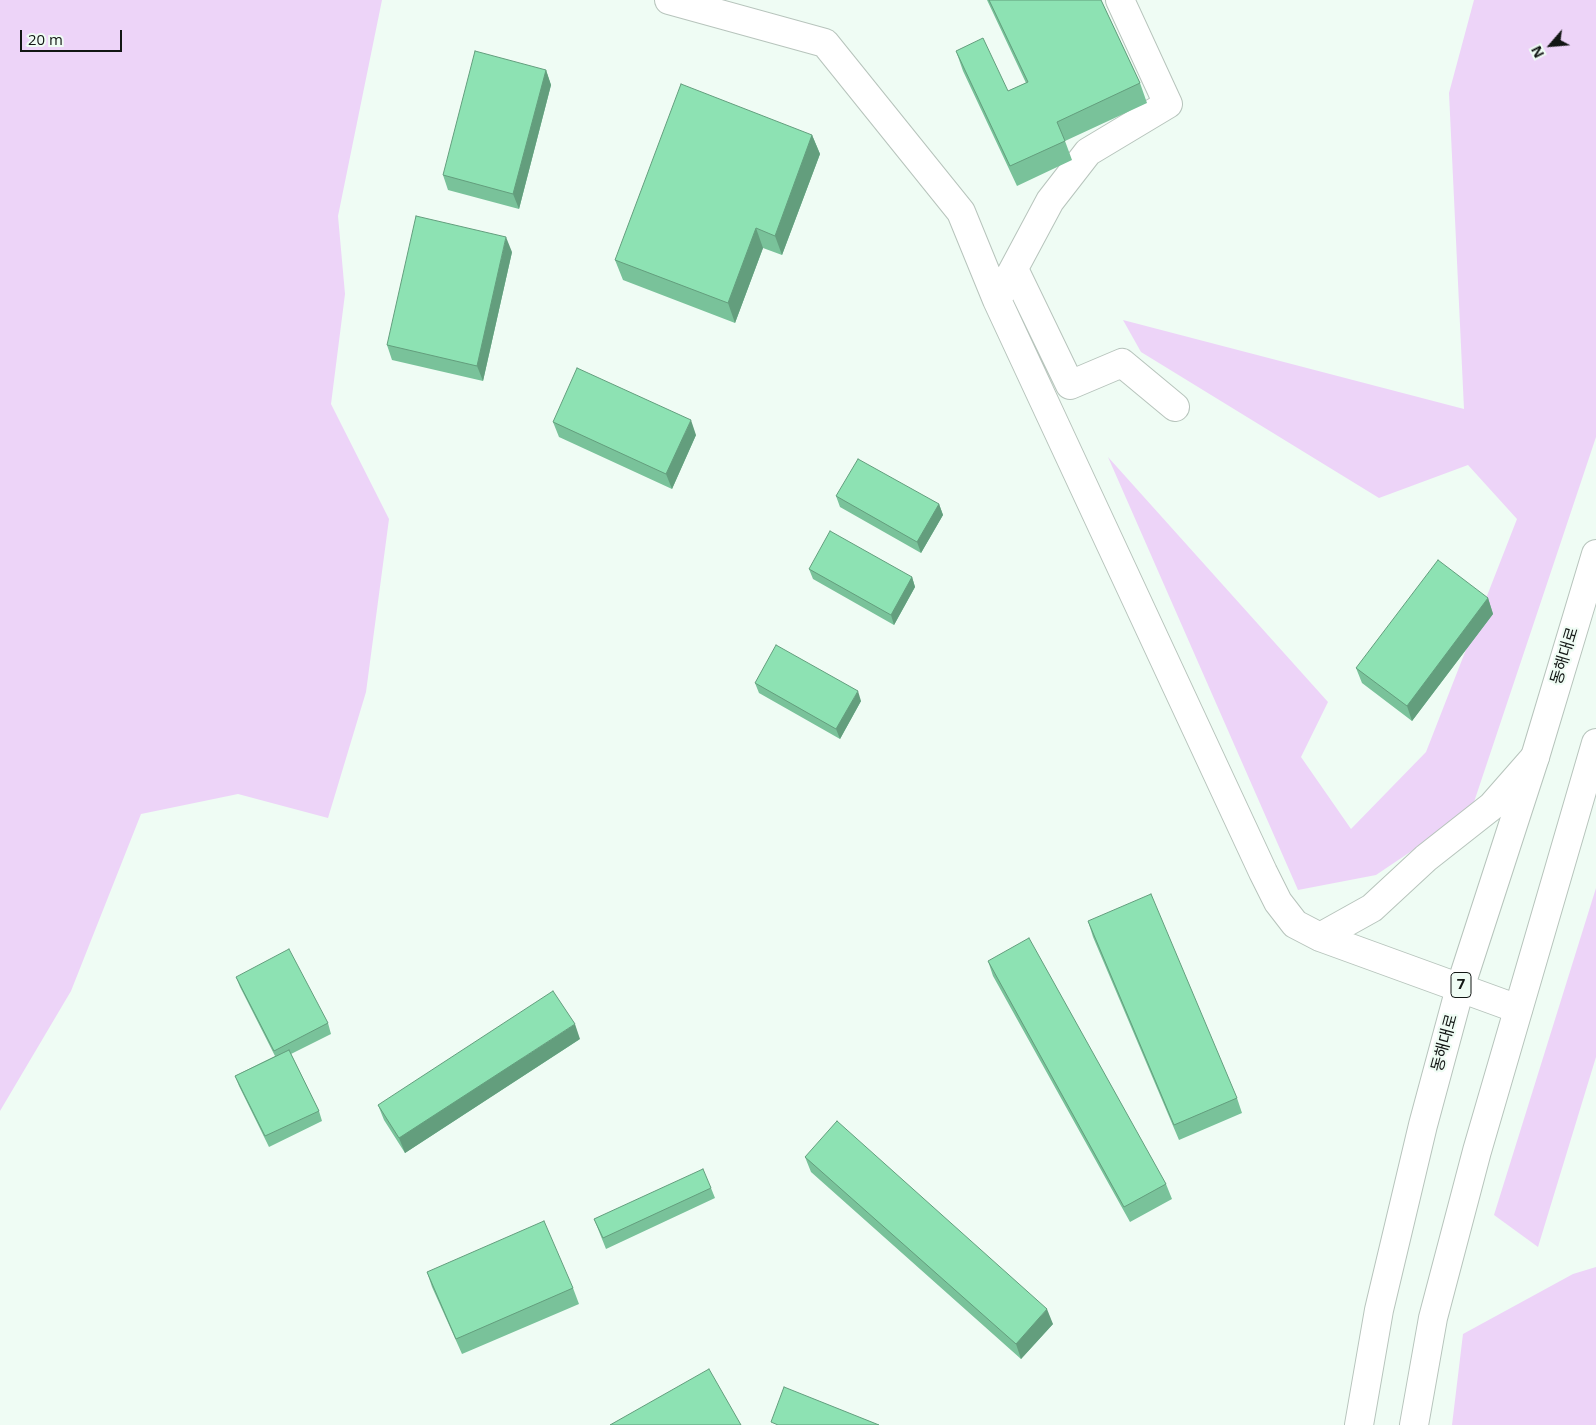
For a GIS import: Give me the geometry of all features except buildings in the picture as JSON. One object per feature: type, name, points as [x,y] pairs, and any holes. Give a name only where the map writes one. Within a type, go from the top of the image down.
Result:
[{"type":"street","points":[[668,0],[825,43],[961,212],[997,300],[1278,902],[1295,924],[1320,937],[1518,1009]]},
{"type":"street","points":[[997,300],[1050,202],[1088,152],[1168,104],[1120,0]]},
{"type":"street","points":[[1014,269],[1070,385],[1122,363],[1175,407]]},
{"type":"street","name":"동해대로","points":[[1359,1425],[1379,1310],[1423,1124],[1460,988],[1535,757],[1596,554]]},
{"type":"street","points":[[1414,1425],[1434,1318],[1477,1151],[1596,743]]},
{"type":"street","points":[[1320,937],[1372,908],[1426,858],[1492,806],[1535,757]]},
{"type":"shaded area","points":[[0,0],[382,0],[338,216],[345,294],[331,404],[389,519],[366,692],[328,818],[238,794],[141,814],[71,991],[0,1111]]},
{"type":"shaded area","points":[[1474,0],[1596,0],[1596,437],[1471,811],[1376,875],[1298,890],[1108,457],[1328,702],[1301,757],[1351,829],[1426,752],[1517,519],[1468,465],[1379,498],[1141,352],[1123,320],[1464,409],[1449,93]]},
{"type":"shaded area","points":[[1596,888],[1596,1057],[1538,1247],[1494,1215]]},
{"type":"shaded area","points":[[1596,1267],[1596,1425],[1452,1425],[1463,1334],[1573,1274]]}]
